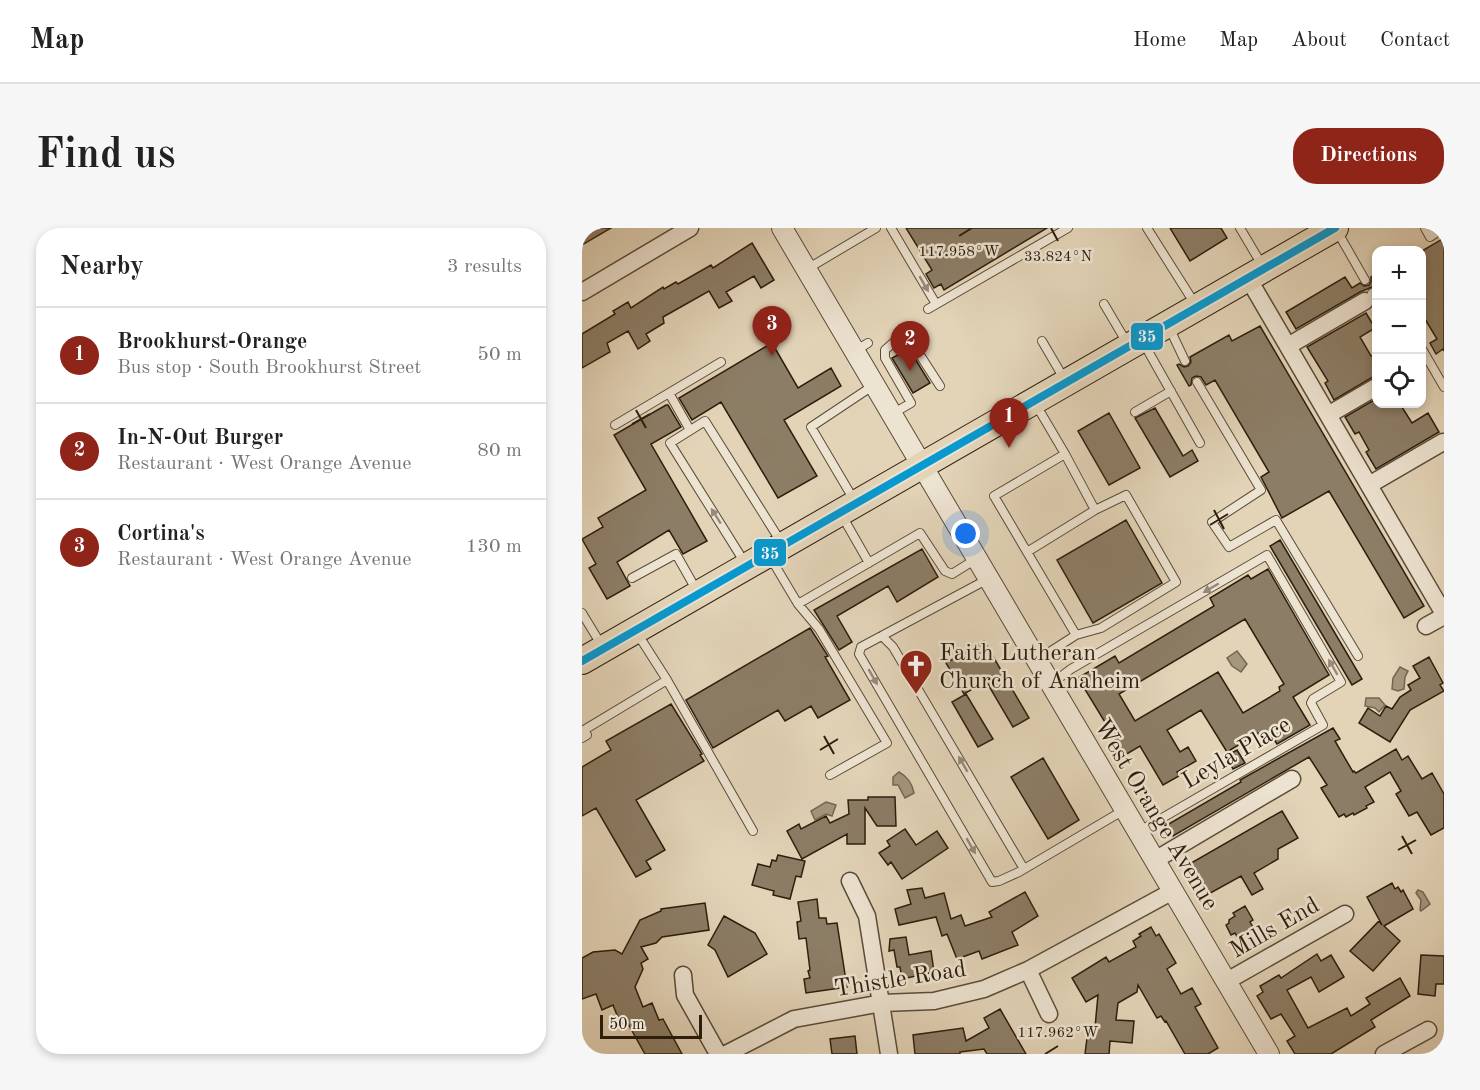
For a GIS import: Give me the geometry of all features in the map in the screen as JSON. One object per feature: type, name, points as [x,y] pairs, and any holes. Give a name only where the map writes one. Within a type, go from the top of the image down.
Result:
[{"type":"main road","points":[[587,658],[1335,228]]},
{"type":"street","points":[[582,292],[690,228]]},
{"type":"street","name":"West Orange Avenue","points":[[782,228],[807,270],[862,347],[874,384],[1269,1054]]},
{"type":"street","points":[[1256,273],[1288,346],[1444,615],[1426,626]]},
{"type":"street","points":[[1288,346],[1371,298]]},
{"type":"street","points":[[1328,415],[1372,390]]},
{"type":"street","points":[[1369,485],[1443,442]]},
{"type":"street","points":[[1155,860],[1292,779]]},
{"type":"street","points":[[850,881],[867,916],[889,1054]]},
{"type":"street","name":"Thistle Road","points":[[726,1054],[794,1019],[882,1003],[934,1001],[984,989],[1028,970],[1173,891]]},
{"type":"street","name":"Mills End","points":[[1227,981],[1345,914]]},
{"type":"street","points":[[1028,970],[1049,1014]]},
{"type":"street","points":[[683,975],[685,995],[718,1054]]},
{"type":"street","points":[[1384,1054],[1428,1030]]},
{"type":"lane","points":[[807,270],[876,228]]},
{"type":"lane","points":[[891,228],[932,307],[1068,228]]},
{"type":"lane","points":[[1147,228],[1196,307]]},
{"type":"lane","points":[[1240,228],[1256,273]]},
{"type":"lane","points":[[1335,228],[1365,280]]},
{"type":"lane","points":[[1425,228],[1433,235]]},
{"type":"lane","points":[[1104,304],[1171,391],[1200,443]]},
{"type":"lane","points":[[1168,324],[1185,360]]},
{"type":"lane","points":[[892,414],[911,403],[885,358],[885,350],[894,342],[906,337],[911,341],[940,386]]},
{"type":"lane","points":[[1042,341],[1066,382]]},
{"type":"lane","points":[[1424,354],[1444,387]]},
{"type":"lane","points":[[615,425],[721,362]]},
{"type":"lane","points":[[1197,382],[1261,490],[1212,522],[1229,547],[1276,520],[1358,656]]},
{"type":"lane","points":[[870,563],[848,507],[811,427],[874,384]]},
{"type":"lane","points":[[1135,412],[1171,391]]},
{"type":"lane","points":[[669,393],[690,430]]},
{"type":"lane","points":[[1033,401],[1095,510]]},
{"type":"lane","points":[[766,555],[705,421],[670,443],[766,555],[798,603],[819,629],[887,743],[830,775]]},
{"type":"lane","points":[[1065,454],[994,496],[1076,635]]},
{"type":"lane","points":[[1027,552],[1095,510],[1126,495],[1176,582],[1101,628],[1076,635],[1037,660]]},
{"type":"lane","points":[[798,603],[920,533],[945,572],[952,574],[977,559]]},
{"type":"lane","points":[[632,578],[676,554],[699,594]]},
{"type":"lane","name":"Leyla Place","points":[[1051,684],[1071,669],[1267,555],[1341,682],[1313,699],[1311,703],[1323,724],[1137,832]]},
{"type":"lane","points":[[989,579],[861,647],[859,654],[992,882],[1024,869],[1124,810]]},
{"type":"lane","points":[[582,613],[587,658]]},
{"type":"lane","points":[[635,630],[667,680],[753,831]]},
{"type":"lane","points":[[882,636],[893,647],[1024,869]]},
{"type":"lane","points":[[583,731],[667,680]]},
{"type":"shaded area","points":[[1237,651],[1247,664],[1241,672],[1232,666],[1227,658]]},
{"type":"shaded area","points":[[1400,667],[1408,671],[1404,689],[1398,691],[1392,689],[1393,678]]},
{"type":"shaded area","points":[[1366,698],[1379,698],[1385,705],[1379,712],[1375,708],[1365,706]]},
{"type":"shaded area","points":[[899,772],[909,781],[914,793],[905,798],[898,785],[893,785],[893,777]]},
{"type":"shaded area","points":[[826,802],[836,805],[832,816],[826,814],[815,820],[811,811]]},
{"type":"shaded area","points":[[1418,890],[1423,892],[1430,904],[1421,911],[1421,900],[1416,893]]},
{"type":"building","points":[[582,228],[611,228],[582,245]]},
{"type":"building","points":[[906,228],[1047,228],[944,290],[941,284],[934,288],[926,274],[932,270]]},
{"type":"building","points":[[1170,228],[1221,228],[1227,238],[1190,261]]},
{"type":"building","points":[[1444,238],[1444,351],[1443,349],[1436,354],[1430,343],[1437,339],[1426,321],[1426,249]]},
{"type":"building","points":[[752,243],[774,280],[761,288],[754,276],[726,292],[732,301],[719,308],[709,291],[663,317],[664,323],[646,334],[650,341],[638,349],[628,331],[607,343],[610,352],[582,368],[582,334],[615,314],[613,311],[628,302],[631,308],[663,287],[664,289],[676,282],[678,284],[711,265],[713,268]]},
{"type":"building","points":[[1345,277],[1352,288],[1360,283],[1364,286],[1369,285],[1371,277],[1372,287],[1296,329],[1286,312]]},
{"type":"building","points":[[1366,313],[1372,323],[1372,330],[1360,337],[1372,355],[1372,378],[1334,400],[1325,383],[1328,381],[1307,347]]},
{"type":"building","points":[[1260,326],[1424,606],[1404,618],[1329,491],[1282,518],[1261,477],[1269,472],[1215,380],[1206,385],[1201,377],[1196,376],[1192,378],[1189,386],[1177,365],[1188,366],[1191,362],[1190,357],[1229,335],[1232,341]]},
{"type":"building","points":[[772,343],[798,388],[831,368],[841,386],[784,420],[817,476],[778,498],[721,402],[692,420],[679,398]]},
{"type":"building","points":[[909,349],[930,383],[913,393],[892,358]]},
{"type":"building","points":[[1372,401],[1372,408],[1403,408],[1412,423],[1428,413],[1439,432],[1376,469],[1366,452],[1369,450],[1359,432],[1355,434],[1345,417]]},
{"type":"building","points":[[666,405],[681,427],[651,444],[707,541],[683,554],[669,530],[617,562],[630,586],[607,599],[589,568],[596,564],[582,539],[603,527],[598,518],[646,490],[614,435]]},
{"type":"building","points":[[1155,408],[1183,456],[1192,450],[1198,461],[1170,477],[1135,418]]},
{"type":"building","points":[[1109,413],[1140,468],[1109,485],[1078,431]]},
{"type":"building","points":[[1126,520],[1162,583],[1093,623],[1057,560]]},
{"type":"building","points":[[1280,540],[1362,679],[1352,685],[1270,546]]},
{"type":"building","points":[[922,549],[938,577],[897,602],[888,586],[837,616],[852,642],[839,650],[814,610]]},
{"type":"building","points":[[1268,569],[1329,675],[1293,697],[1310,725],[1277,744],[1272,737],[1263,742],[1258,733],[1227,752],[1201,710],[1167,730],[1180,752],[1188,747],[1196,761],[1177,772],[1179,776],[1163,785],[1140,746],[1125,755],[1078,678],[1115,656],[1119,663],[1214,606],[1210,598],[1248,575],[1251,579]],"holes":[[[1245,619],[1284,684],[1279,687],[1280,691],[1243,713],[1218,672],[1135,721],[1119,694]]]},
{"type":"building","points":[[810,628],[828,656],[825,657],[850,700],[818,718],[811,706],[785,721],[778,710],[713,748],[686,700]]},
{"type":"building","points":[[984,641],[1029,718],[1013,727],[986,681],[964,694],[946,663]]},
{"type":"building","points":[[1429,657],[1443,683],[1440,685],[1444,691],[1410,710],[1390,742],[1359,723],[1368,708],[1380,716],[1386,706],[1392,709],[1400,697],[1411,690],[1408,685],[1420,678],[1413,666]]},
{"type":"building","points":[[966,694],[993,739],[978,747],[952,702]]},
{"type":"building","points":[[671,704],[704,761],[636,800],[665,850],[646,861],[651,869],[636,877],[596,808],[582,816],[582,767],[611,750],[606,741]]},
{"type":"building","points":[[1333,728],[1340,739],[1335,741],[1353,772],[1356,773],[1396,749],[1402,760],[1408,756],[1422,779],[1432,773],[1444,794],[1444,828],[1431,835],[1417,812],[1409,816],[1396,794],[1401,791],[1390,772],[1365,787],[1374,802],[1354,815],[1353,813],[1346,817],[1344,814],[1339,817],[1321,788],[1327,785],[1309,757],[1173,836],[1167,825],[1241,782],[1240,780]]},
{"type":"building","points":[[1237,750],[1245,763],[1233,769],[1226,756]]},
{"type":"building","points":[[1043,758],[1079,820],[1048,839],[1011,777]]},
{"type":"building","points":[[868,797],[895,797],[896,826],[877,826],[865,808],[865,844],[847,844],[847,834],[802,859],[787,831],[799,824],[801,829],[826,816],[830,823],[849,814],[848,800],[868,800]]},
{"type":"building","points":[[1282,811],[1298,838],[1278,849],[1278,859],[1254,873],[1263,889],[1252,895],[1241,876],[1205,896],[1203,893],[1197,896],[1189,882],[1191,882],[1187,875],[1191,874],[1186,866]]},
{"type":"building","points":[[905,829],[916,845],[937,831],[948,848],[902,879],[891,862],[888,865],[879,853],[890,846],[887,841]]},
{"type":"building","points":[[778,855],[805,861],[801,877],[796,876],[790,899],[773,895],[774,891],[752,885],[758,864],[770,867],[772,860],[776,861]]},
{"type":"building","points":[[1392,883],[1395,889],[1398,887],[1401,892],[1403,890],[1413,909],[1384,926],[1400,941],[1373,971],[1350,951],[1379,921],[1382,925],[1367,897]]},
{"type":"building","points":[[922,888],[925,898],[944,893],[951,919],[961,915],[965,926],[992,917],[989,912],[1025,892],[1038,916],[1012,932],[1018,945],[982,959],[979,951],[957,959],[947,934],[942,936],[936,917],[899,925],[895,909],[911,904],[907,890]]},
{"type":"building","points":[[817,899],[819,918],[826,918],[827,924],[837,923],[847,987],[806,993],[804,979],[810,978],[808,971],[810,970],[806,938],[799,939],[797,922],[801,921],[798,902]]},
{"type":"building","points":[[705,903],[709,930],[662,937],[656,943],[641,947],[648,959],[641,963],[643,969],[635,987],[643,1007],[652,1003],[659,1020],[663,1019],[682,1054],[645,1054],[627,1022],[621,1025],[613,1005],[602,1010],[596,994],[582,999],[582,958],[593,952],[615,950],[622,954],[640,920],[661,909]]},
{"type":"building","points":[[1245,906],[1253,920],[1250,922],[1254,929],[1238,938],[1235,933],[1231,935],[1226,925],[1235,916],[1233,913]]},
{"type":"building","points":[[724,916],[755,933],[767,954],[728,977],[715,950],[708,945]]},
{"type":"building","points":[[1151,927],[1156,936],[1159,934],[1176,963],[1167,969],[1181,994],[1192,988],[1201,1004],[1195,1007],[1218,1048],[1208,1054],[1185,1054],[1166,1021],[1161,1016],[1157,1018],[1138,985],[1137,992],[1118,1003],[1116,1020],[1134,1021],[1132,1043],[1110,1041],[1109,1054],[1085,1054],[1087,1038],[1094,1038],[1098,995],[1086,1002],[1072,978],[1106,957],[1109,962],[1136,947],[1133,941],[1141,936],[1139,934]]},
{"type":"building","points":[[906,937],[909,955],[931,951],[934,972],[902,979],[894,950],[889,951],[890,939]]},
{"type":"building","points":[[1317,954],[1321,961],[1331,955],[1344,977],[1319,992],[1311,977],[1287,990],[1308,1028],[1347,1008],[1351,1016],[1370,1004],[1366,998],[1400,978],[1410,996],[1371,1020],[1375,1027],[1331,1054],[1295,1054],[1287,1041],[1295,1036],[1281,1014],[1271,1019],[1257,996],[1263,992],[1260,986],[1279,975],[1281,978]]},
{"type":"building","points":[[1421,955],[1444,956],[1444,984],[1436,984],[1435,996],[1418,994]]},
{"type":"building","points":[[1000,1009],[1026,1054],[987,1054],[984,1049],[960,1052],[960,1054],[915,1054],[913,1035],[963,1028],[966,1041],[989,1028],[984,1018]]},
{"type":"building","points":[[855,1036],[857,1054],[832,1054],[830,1039]]},
{"type":"transit line","name":"35","points":[[582,661],[1335,228]]},
{"type":"place","name":"Cortina's","points":[[772,356]]},
{"type":"place","name":"In-N-Out Burger","points":[[910,371]]},
{"type":"place","name":"Brookhurst-Orange","points":[[1009,448]]},
{"type":"place","name":"Faith Lutheran Church of Anaheim","points":[[916,695]]}]
